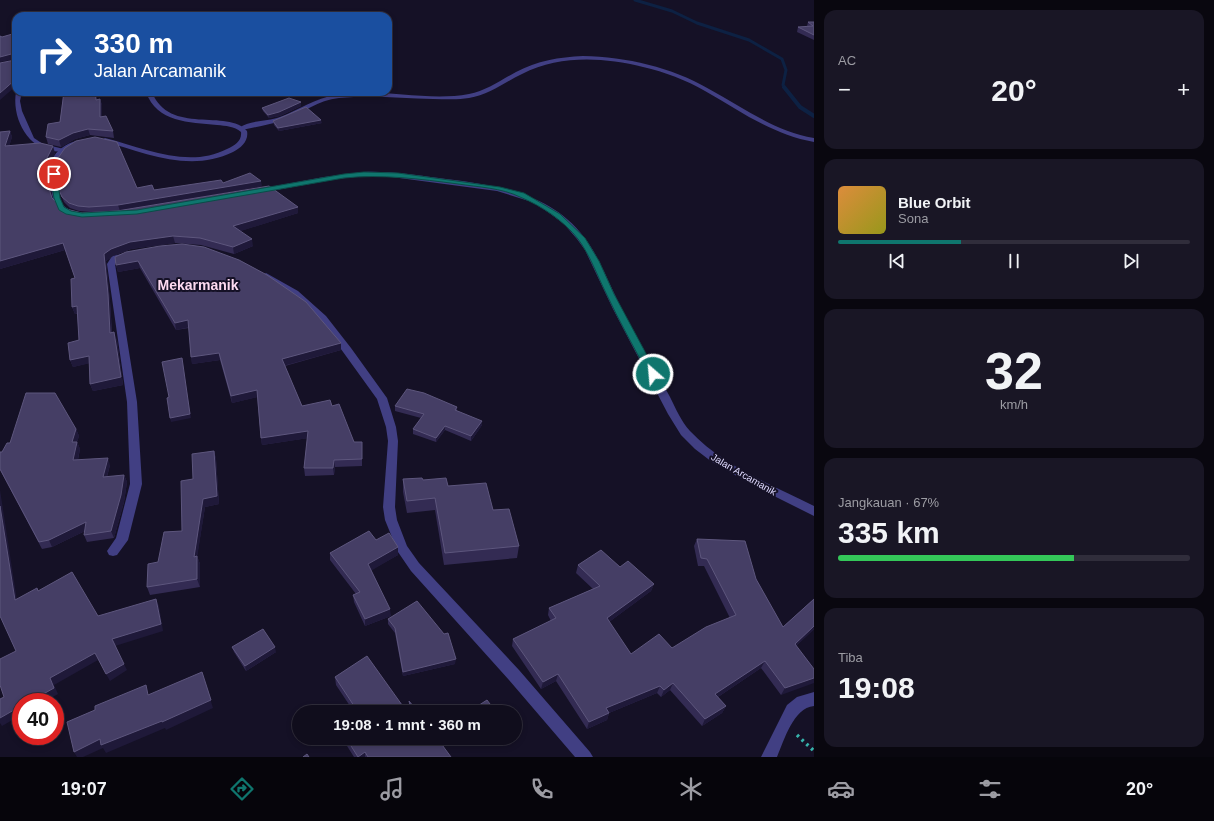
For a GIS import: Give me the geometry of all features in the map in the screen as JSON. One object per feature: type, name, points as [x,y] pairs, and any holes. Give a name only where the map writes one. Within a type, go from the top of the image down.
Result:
[{"type":"street","points":[[151,96],[154,105],[165,113],[193,120],[242,128],[281,119],[319,100],[337,96],[470,96],[482,92],[539,64],[566,58],[589,58],[641,64],[668,72],[693,82],[749,114],[779,129],[814,140]]},
{"type":"street","points":[[18,96],[17,100],[25,126],[33,142],[62,150]]},
{"type":"street","points":[[96,139],[110,141],[165,157],[193,160],[214,156],[234,149],[244,139],[245,134],[242,128]]},
{"type":"street","points":[[76,214],[61,208],[57,198],[54,162],[62,150],[80,141]]},
{"type":"street","name":"Jalan Arcamanik","points":[[252,192],[344,176],[386,174],[500,189],[522,195],[538,203],[558,215],[581,238],[595,261],[610,294],[673,414],[685,432],[699,446],[716,459],[758,483],[814,511]]},
{"type":"street","points":[[113,551],[122,540],[136,484],[132,402],[111,264],[115,258],[136,253]]},
{"type":"street","points":[[256,270],[296,293],[323,318],[382,398],[391,427],[393,441],[389,506],[395,532],[402,548],[415,567],[480,637],[584,757]]},
{"type":"street","points":[[769,757],[797,705],[808,699],[814,699]]},
{"type":"path","points":[[786,724],[814,751]]},
{"type":"building","points":[[808,22],[814,22],[814,35],[798,27],[813,26]]},
{"type":"building","points":[[12,34],[12,54],[0,57],[0,36],[2,37]]},
{"type":"building","points":[[12,61],[12,82],[0,93],[0,63]]},
{"type":"building","points":[[63,96],[96,96],[96,100],[100,99],[100,117],[106,116],[113,131],[88,129],[73,133],[59,140],[46,137],[48,124],[60,122]]},
{"type":"building","points":[[289,98],[301,102],[279,112],[268,115],[262,108]]},
{"type":"building","points":[[306,107],[321,120],[278,128],[273,121]]},
{"type":"building","points":[[10,131],[5,146],[40,143],[53,146],[47,158],[47,182],[52,198],[62,208],[82,213],[117,211],[269,186],[298,207],[233,226],[252,239],[233,247],[200,238],[173,236],[130,242],[111,249],[104,254],[110,333],[114,332],[121,377],[90,384],[89,356],[70,360],[68,343],[79,340],[77,306],[72,307],[71,279],[75,278],[63,243],[0,261],[0,132]]},
{"type":"building","points":[[95,137],[117,142],[137,188],[152,185],[154,190],[221,180],[223,183],[250,173],[261,181],[118,205],[89,207],[78,206],[69,203],[62,197],[58,188],[58,158],[65,148],[76,141]]},
{"type":"building","points":[[182,244],[204,247],[239,260],[267,275],[306,302],[341,343],[282,359],[302,406],[330,400],[332,406],[339,404],[354,442],[362,442],[362,459],[334,460],[333,468],[304,468],[308,431],[261,438],[257,390],[231,396],[219,353],[191,357],[188,320],[175,323],[138,261],[116,265],[115,257],[126,252]]},
{"type":"building","points":[[182,358],[190,414],[170,418],[167,398],[169,397],[162,362]]},
{"type":"building","points":[[407,389],[424,393],[457,407],[455,410],[482,421],[471,436],[445,426],[436,438],[413,429],[424,414],[395,406]]},
{"type":"building","points":[[26,393],[55,393],[76,429],[72,442],[77,442],[73,460],[108,458],[103,477],[124,475],[121,495],[111,531],[84,535],[86,522],[49,540],[39,542],[0,469],[0,452],[2,452],[7,443],[10,443]]},
{"type":"building","points":[[214,451],[217,496],[203,499],[194,557],[197,556],[197,579],[147,587],[148,564],[158,562],[164,532],[182,531],[181,481],[193,479],[192,454]]},
{"type":"building","points":[[422,478],[423,480],[446,478],[448,486],[486,483],[493,510],[509,509],[519,546],[445,553],[435,498],[407,501],[403,479]]},
{"type":"building","points":[[0,506],[15,600],[37,588],[38,591],[72,572],[98,616],[156,599],[161,624],[112,639],[124,664],[106,674],[95,653],[50,678],[54,688],[45,693],[12,693],[12,711],[0,718],[0,699],[4,697],[0,685],[0,659],[16,651],[0,616]]},
{"type":"building","points":[[369,531],[376,540],[389,533],[398,547],[368,564],[390,609],[365,619],[353,595],[360,592],[330,553]]},
{"type":"building","points":[[697,539],[745,541],[756,579],[783,627],[814,599],[814,626],[795,644],[814,669],[814,678],[785,688],[765,661],[715,694],[726,706],[705,719],[673,683],[664,690],[660,686],[606,708],[609,713],[589,722],[558,674],[543,682],[513,639],[556,618],[549,608],[600,586],[578,565],[601,550],[620,567],[628,561],[654,584],[607,618],[631,654],[659,634],[672,648],[706,627],[736,615],[707,559],[701,558]]},
{"type":"building","points":[[417,601],[444,634],[448,633],[456,659],[403,672],[395,628],[388,619]]},
{"type":"building","points":[[263,629],[275,647],[245,666],[232,647]]},
{"type":"building","points":[[367,656],[402,705],[353,705],[335,677]]},
{"type":"building","points":[[202,672],[211,700],[162,722],[101,745],[100,739],[74,752],[67,722],[95,710],[95,706],[146,685],[148,695]]},
{"type":"building","points":[[487,700],[491,705],[479,705]]},
{"type":"building","points":[[350,745],[442,745],[451,757],[368,757],[365,752],[358,757]]},
{"type":"waterway","points":[[635,0],[672,11],[697,23],[749,40],[782,59],[786,70],[783,85],[785,88]]},
{"type":"waterway","points":[[784,87],[800,107],[814,116]]},
{"type":"district","name":"Mekarmanik","points":[[198,285]]},
{"type":"route","points":[[54,174],[58,204],[61,208],[68,212],[82,215],[137,212],[344,176],[364,174],[409,176],[471,184],[500,189],[522,195],[558,215],[581,238],[595,261],[610,294],[653,374]]}]
